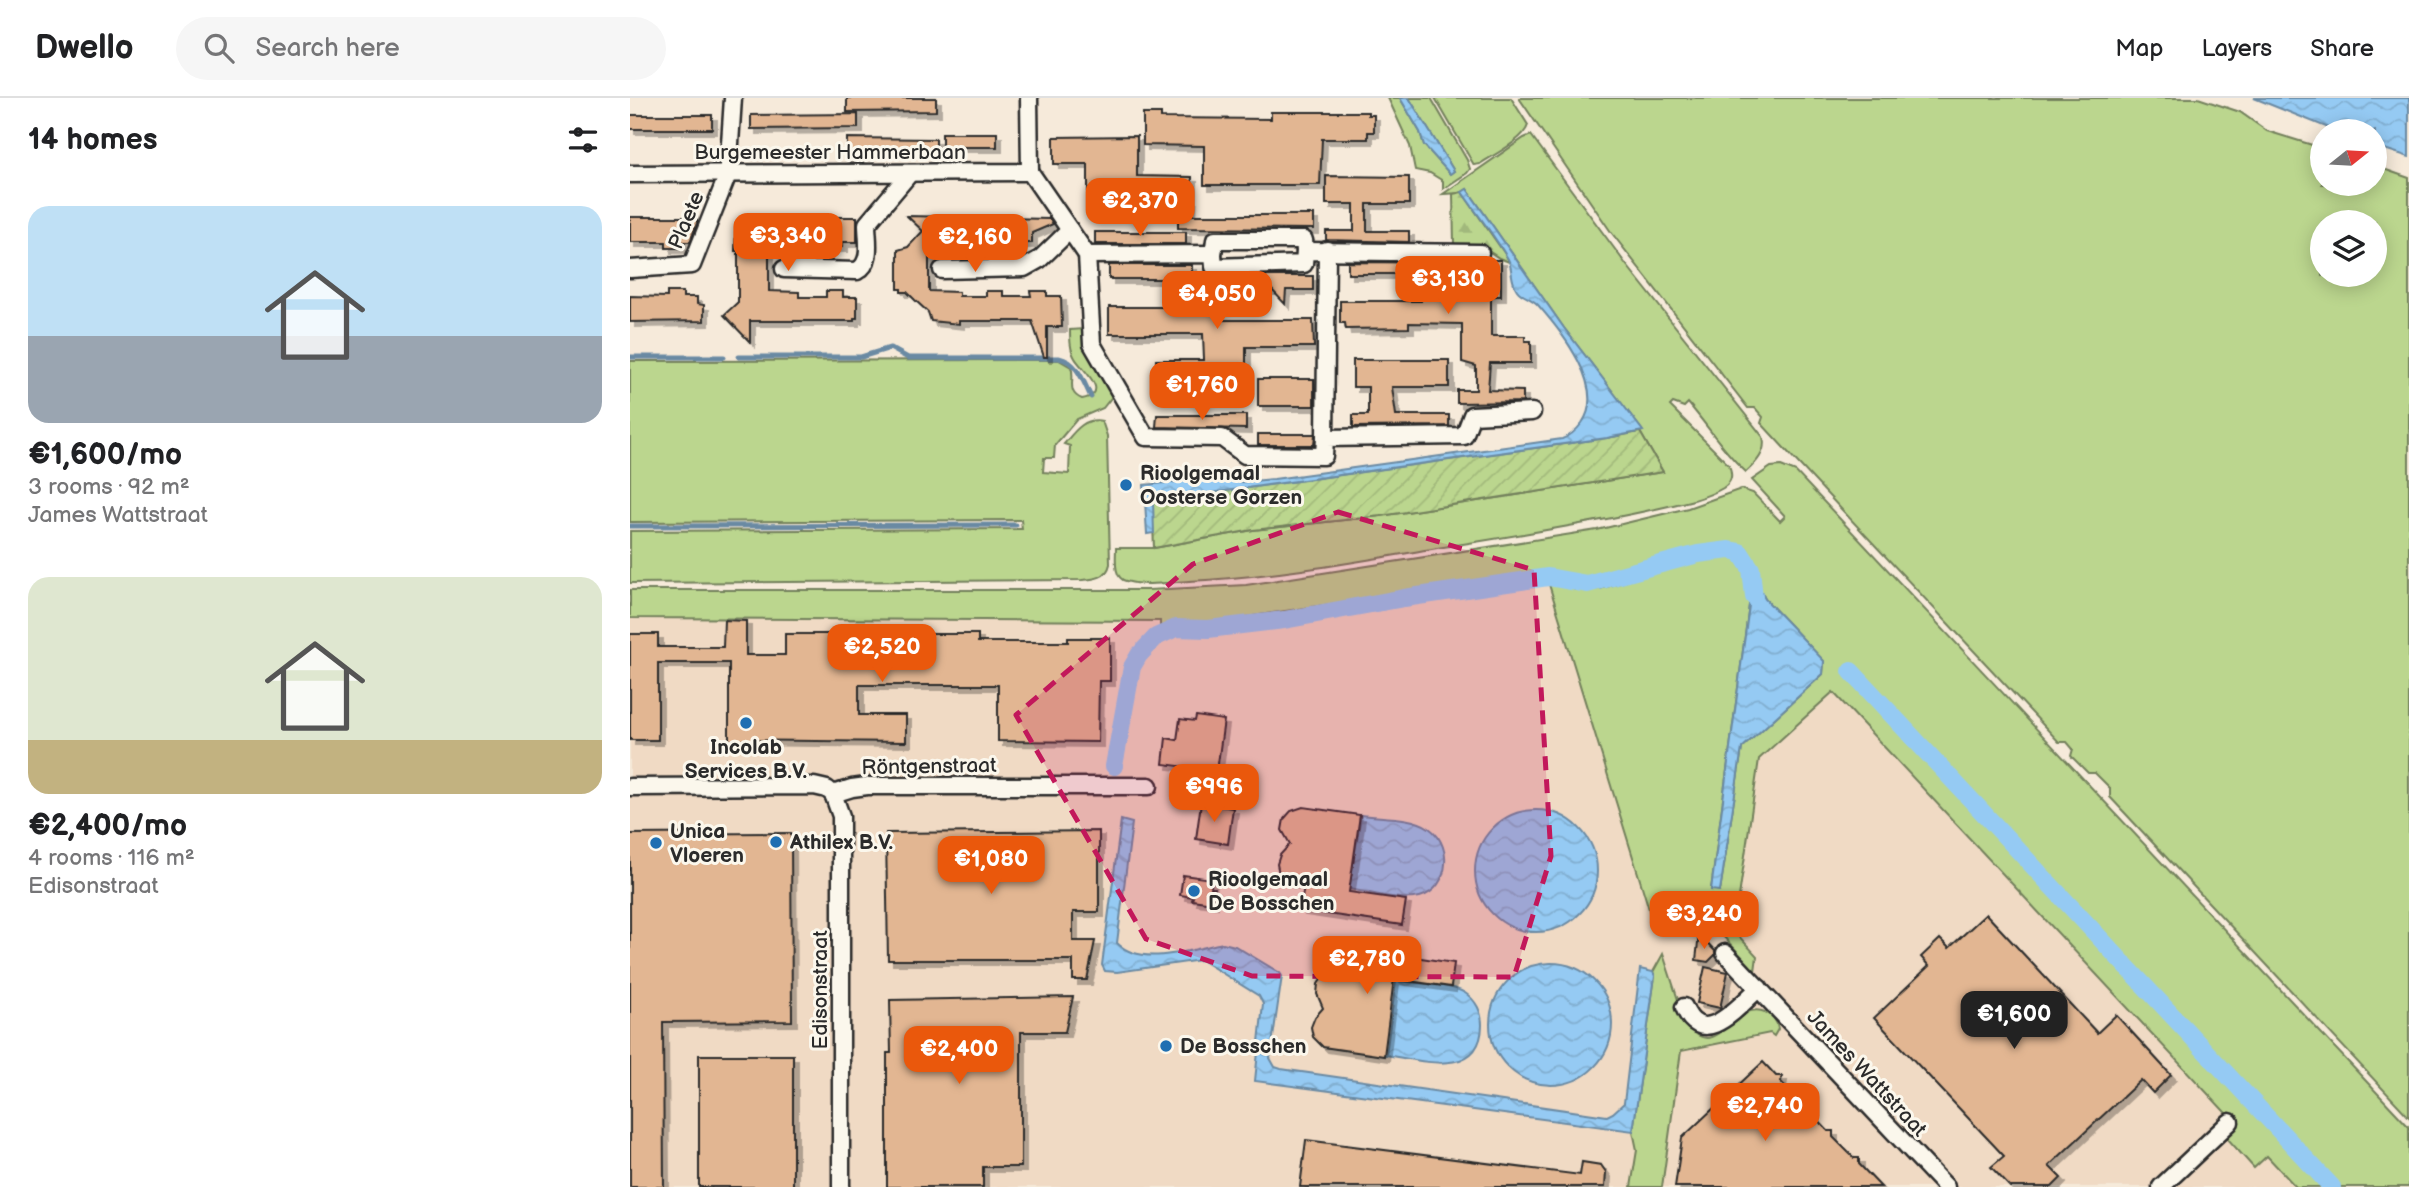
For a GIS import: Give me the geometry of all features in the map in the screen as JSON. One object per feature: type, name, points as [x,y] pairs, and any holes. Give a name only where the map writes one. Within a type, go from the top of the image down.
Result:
[{"type":"street","points":[[728,174],[733,98]]},
{"type":"street","points":[[1029,98],[1030,172],[1087,255],[1092,344],[1146,437],[1222,438],[1245,455],[1324,456],[1327,250]]},
{"type":"street","name":"Burgemeester Hammerbaan","points":[[630,174],[1030,172]]},
{"type":"street","points":[[784,269],[857,271],[864,267],[867,260],[867,224],[910,173]]},
{"type":"street","name":"Plaete","points":[[630,269],[692,265],[728,174]]},
{"type":"street","points":[[942,270],[1024,268],[1040,259],[1070,230]]},
{"type":"street","points":[[1215,240],[1304,240],[1304,264],[1214,267],[1213,254],[1215,240]]},
{"type":"street","points":[[1305,251],[1480,253]]},
{"type":"street","points":[[1087,255],[1213,254]]},
{"type":"street","points":[[1325,438],[1464,436],[1472,415],[1532,412]]},
{"type":"street","name":"Röntgenstraat","points":[[630,787],[814,786],[827,789],[833,794],[867,786],[1149,786]]},
{"type":"street","name":"Edisonstraat","points":[[833,794],[841,816],[841,1187]]},
{"type":"street","name":"James Wattstraat","points":[[1725,953],[1946,1187]]},
{"type":"street","points":[[1684,1007],[1692,1022],[1699,1026],[1709,1026],[1728,1016],[1759,988]]},
{"type":"street","points":[[2161,1187],[2230,1122]]},
{"type":"highlighted area","points":[[1338,512],[1534,570],[1551,856],[1514,977],[1252,976],[1146,939],[1016,715],[1193,564]]},
{"type":"shaded area","name":"De Bosschen","points":[[1735,555],[2302,1187],[630,1187],[630,608],[1165,613]]},
{"type":"green space","points":[[1388,98],[1400,98],[1420,132],[1424,145],[1450,174],[1454,171],[1409,98],[1431,98],[1467,160],[1470,169],[1467,173],[1443,189],[1443,181],[1430,173],[1415,170],[1410,146]]},
{"type":"green space","points":[[1435,98],[1511,98],[1528,125],[1514,142],[1480,164],[1474,165]]},
{"type":"green space","points":[[1519,98],[2198,98],[2240,112],[2267,131],[2310,144],[2310,196],[2387,196],[2387,170],[2409,178],[2409,1117],[2110,797],[2110,788],[2095,773],[2088,773],[2071,756],[2073,749],[2067,742],[2059,742],[1761,423],[1763,417],[1755,408],[1748,408],[1611,232]]},
{"type":"green space","points":[[1531,135],[1625,263],[1763,437],[1762,452],[1753,465],[1746,472],[1688,403],[1684,407],[1673,403],[1670,406],[1729,465],[1731,478],[1726,486],[1696,499],[1646,511],[1314,568],[1158,584],[1133,583],[1122,579],[1116,567],[1116,548],[1154,548],[1253,530],[1381,516],[1663,472],[1640,432],[1642,430],[1564,328],[1467,189],[1461,193],[1443,194]]},
{"type":"green space","points":[[1462,192],[1509,262],[1481,246],[1454,245],[1453,194]]},
{"type":"green space","points":[[1084,329],[1114,394],[1103,408],[1077,419],[1055,445],[1054,458],[1044,458],[1043,472],[1069,474],[1070,446],[1064,444],[1085,423],[1102,421],[1107,436],[1110,564],[1103,575],[1082,580],[630,583],[630,531],[1022,529],[1021,520],[630,522],[630,361],[1059,360],[1071,367],[1072,389],[1082,399],[1095,392],[1095,386],[1073,355],[1070,330]]},
{"type":"green space","points":[[1640,432],[1663,472],[1381,516],[1253,530],[1154,548],[1152,501]]},
{"type":"green space","points":[[1781,466],[1796,472],[2409,1127],[2409,1187],[2296,1187],[2267,1156],[2254,1168],[2227,1138],[2238,1126],[1833,692],[1759,759],[1734,931],[1757,956],[1755,971],[1701,912],[1652,919],[1548,581],[1576,590],[1600,589],[1718,554],[1736,554],[1747,564],[1750,598],[1711,889],[1720,891],[1742,748],[1823,674],[1824,661],[1765,599],[1749,555],[1736,546],[1696,550],[1589,580],[1551,573],[1220,621],[1160,627],[1160,621],[630,618],[630,590],[1148,590],[1246,585],[1597,530],[1688,508],[1741,489],[1753,493],[1780,521],[1785,516],[1752,480],[1771,467]]},
{"type":"green space","points":[[1663,954],[1685,1021],[1696,1034],[1706,1038],[1715,1036],[1743,1014],[1754,1010],[1770,1015],[1776,1021],[1778,1029],[1774,1036],[1770,1033],[1681,1051],[1662,1187],[1631,1187],[1637,1150],[1633,1131],[1655,976],[1653,972]]},
{"type":"water","points":[[1400,98],[1409,98],[1454,171],[1450,174],[1424,145],[1420,132]]},
{"type":"water","points":[[2254,98],[2409,98],[2409,157],[2387,150],[2387,119],[2310,121]]},
{"type":"water","points":[[1467,189],[1564,328],[1643,431],[1153,501],[1154,533],[1147,534],[1144,485],[1216,478],[1242,482],[1274,479],[1562,439],[1578,428],[1588,409],[1589,393],[1578,361],[1558,329],[1538,305],[1517,290],[1508,259],[1462,192]]},
{"type":"water","points":[[1758,574],[1760,589],[1765,599],[1824,661],[1823,674],[1742,748],[1720,891],[1711,890],[1750,598],[1749,575]]},
{"type":"water","points":[[1536,810],[1559,814],[1579,828],[1593,848],[1597,871],[1593,894],[1579,914],[1559,928],[1536,932],[1513,928],[1493,914],[1479,894],[1475,871],[1479,848],[1493,828],[1513,814]]},
{"type":"water","points":[[1361,815],[1414,821],[1438,836],[1445,858],[1441,880],[1434,888],[1426,895],[1414,898],[1389,897],[1349,889]]},
{"type":"water","points":[[1121,820],[1132,823],[1117,943],[1127,950],[1153,956],[1223,943],[1235,946],[1280,973],[1282,976],[1270,1058],[1275,1067],[1281,1069],[1607,1116],[1624,1103],[1640,969],[1653,972],[1655,976],[1633,1131],[1255,1081],[1263,1004],[1259,996],[1201,960],[1117,972],[1105,971],[1102,965]]},
{"type":"water","points":[[1551,963],[1574,967],[1594,981],[1608,1001],[1612,1024],[1608,1047],[1594,1067],[1574,1081],[1551,1085],[1528,1081],[1508,1067],[1494,1047],[1490,1024],[1494,1001],[1508,981],[1528,967]]},
{"type":"water","points":[[1396,981],[1451,988],[1472,999],[1480,1011],[1482,1025],[1479,1042],[1471,1054],[1460,1060],[1446,1062],[1386,1055]]},
{"type":"building","points":[[847,98],[936,98],[936,111],[847,112]]},
{"type":"building","points":[[1271,112],[1368,112],[1368,115],[1374,115],[1374,132],[1368,132],[1368,139],[1322,139],[1320,185],[1204,185],[1204,146],[1143,145],[1143,114],[1161,114],[1161,118],[1271,119]]},
{"type":"building","points":[[858,114],[858,128],[751,129],[751,115]]},
{"type":"building","points":[[630,115],[712,115],[712,129],[630,129]]},
{"type":"building","points":[[942,133],[997,133],[997,147],[942,147]]},
{"type":"building","points":[[1137,136],[1137,176],[1192,177],[1191,215],[1314,215],[1314,229],[1178,228],[1178,203],[1095,203],[1095,200],[1088,200],[1088,164],[1054,164],[1054,137]]},
{"type":"building","points":[[847,138],[936,139],[936,152],[847,153]]},
{"type":"building","points":[[1326,176],[1409,177],[1409,204],[1367,204],[1367,231],[1409,231],[1409,242],[1326,240],[1326,231],[1354,231],[1354,204],[1326,204]]},
{"type":"building","points":[[907,216],[1050,219],[1053,224],[1032,233],[1032,243],[1003,243],[1003,247],[986,247],[986,242],[959,242],[959,247],[929,247],[929,291],[959,292],[959,296],[986,296],[986,291],[1003,291],[1003,296],[1031,296],[1030,291],[1047,291],[1047,296],[1061,296],[1062,327],[1047,327],[1047,357],[1044,357],[1032,321],[959,321],[959,324],[931,321],[928,312],[907,292],[898,289],[898,250],[908,247],[923,231]]},
{"type":"building","points":[[630,217],[697,217],[697,223],[690,242],[683,242],[683,248],[666,248],[666,242],[630,242]]},
{"type":"building","points":[[771,217],[857,217],[857,242],[843,242],[843,247],[799,242],[799,247],[769,248],[769,291],[799,292],[799,297],[826,297],[826,291],[843,291],[843,297],[857,297],[857,318],[854,318],[854,321],[750,321],[750,342],[724,315],[738,302],[736,229],[745,228],[756,239],[768,226]]},
{"type":"building","points":[[1095,232],[1186,232],[1186,244],[1095,244]]},
{"type":"building","points":[[1501,260],[1501,296],[1491,296],[1491,336],[1525,336],[1525,341],[1531,341],[1531,363],[1490,363],[1488,390],[1523,391],[1523,402],[1457,403],[1457,390],[1476,390],[1476,366],[1462,362],[1462,324],[1409,323],[1409,328],[1346,329],[1345,323],[1340,323],[1340,301],[1421,301],[1421,274],[1348,274],[1348,262],[1480,263]]},
{"type":"building","points":[[1109,265],[1192,265],[1192,279],[1109,279]]},
{"type":"building","points":[[1198,276],[1313,276],[1313,290],[1286,290],[1285,304],[1272,290],[1218,290],[1218,320],[1313,320],[1314,347],[1246,347],[1246,387],[1157,388],[1156,360],[1204,360],[1203,334],[1109,334],[1109,307],[1198,307]]},
{"type":"building","points":[[667,292],[683,292],[683,297],[697,297],[697,304],[704,305],[704,321],[630,322],[630,296],[667,297]]},
{"type":"building","points":[[1353,360],[1449,360],[1449,387],[1392,387],[1396,415],[1449,415],[1449,426],[1353,427],[1353,415],[1368,415],[1368,387],[1353,387]]},
{"type":"building","points":[[1258,379],[1314,379],[1314,406],[1258,406]]},
{"type":"building","points":[[1157,415],[1246,415],[1246,429],[1156,427]]},
{"type":"building","points":[[1258,434],[1315,434],[1314,445],[1258,445]]},
{"type":"building","points":[[724,620],[746,621],[746,655],[785,655],[785,634],[978,634],[978,642],[1068,642],[1068,638],[1110,638],[1110,681],[1099,681],[1098,742],[998,741],[998,685],[859,685],[859,715],[906,715],[906,742],[729,740],[729,663],[658,663],[658,740],[630,740],[630,634],[658,634],[658,647],[723,647]]},
{"type":"building","points":[[1196,716],[1224,720],[1217,771],[1163,764],[1166,738],[1177,740],[1180,719],[1195,721]]},
{"type":"building","points":[[1201,803],[1233,808],[1228,844],[1196,839]]},
{"type":"building","points":[[1303,807],[1360,815],[1349,892],[1406,900],[1402,925],[1300,910],[1304,886],[1286,882],[1279,874],[1277,864],[1280,855],[1290,844],[1282,830],[1284,819],[1291,811]]},
{"type":"building","points":[[1099,831],[1099,912],[1073,912],[1073,941],[1095,941],[1087,980],[1073,980],[1073,960],[888,960],[886,833]]},
{"type":"building","points":[[791,833],[792,1021],[663,1022],[664,1187],[630,1187],[630,834]]},
{"type":"building","name":"Rioolgemaal De Bosschen","points":[[1183,875],[1212,879],[1211,888],[1215,888],[1213,903],[1180,895]]},
{"type":"building","points":[[1986,914],[2097,1033],[2116,1015],[2171,1075],[2153,1093],[2141,1080],[2067,1149],[2049,1166],[2061,1178],[2052,1187],[2010,1187],[1991,1167],[2004,1156],[1874,1018],[1929,966],[1921,957],[1940,939],[1949,948]]},
{"type":"building","points":[[1699,934],[1715,951],[1715,955],[1708,962],[1696,960]]},
{"type":"building","points":[[1336,945],[1454,963],[1451,987],[1394,979],[1384,1056],[1323,1047],[1313,1037],[1311,1027],[1323,1008],[1317,994],[1318,984],[1335,959]]},
{"type":"building","points":[[1705,967],[1728,972],[1720,1008],[1697,1003]]},
{"type":"building","points":[[1073,997],[1065,1032],[1021,1032],[1021,1167],[983,1167],[983,1187],[887,1187],[887,1053],[891,1053],[890,1000]]},
{"type":"building","points":[[699,1055],[793,1055],[793,1187],[699,1187]]},
{"type":"building","points":[[1763,1062],[1776,1076],[1782,1076],[1781,1082],[1802,1103],[1808,1103],[1807,1109],[1828,1131],[1833,1131],[1833,1137],[1854,1158],[1859,1158],[1859,1164],[1881,1187],[1675,1187],[1682,1138]]},
{"type":"building","points":[[1306,1140],[1580,1175],[1582,1162],[1601,1165],[1606,1172],[1605,1187],[1300,1187]]},
{"type":"waterway","points":[[739,357],[861,357],[890,348],[908,358],[1059,358],[1075,368],[1091,397]]},
{"type":"waterway","points":[[630,357],[724,357]]},
{"type":"waterway","points":[[630,526],[1016,525]]},
{"type":"waterway","points":[[1114,766],[1132,667],[1156,637],[1176,628],[1208,629],[1284,620],[1404,598],[1548,577],[1587,584],[1698,554],[1729,550],[1740,552],[1751,569],[1754,597]]},
{"type":"waterway","points":[[1851,671],[2332,1187]]},
{"type":"place","name":"Rioolgemaal Oosterse Gorzen","points":[[1126,485]]},
{"type":"place","name":"Incolab Services B.V.","points":[[746,723]]},
{"type":"place","name":"Athilex B.V.","points":[[776,842]]},
{"type":"place","name":"Unica Vloeren","points":[[656,843]]},
{"type":"place","name":"Rioolgemaal De Bosschen","points":[[1194,891]]},
{"type":"place","name":"De Bosschen","points":[[1166,1046]]}]
